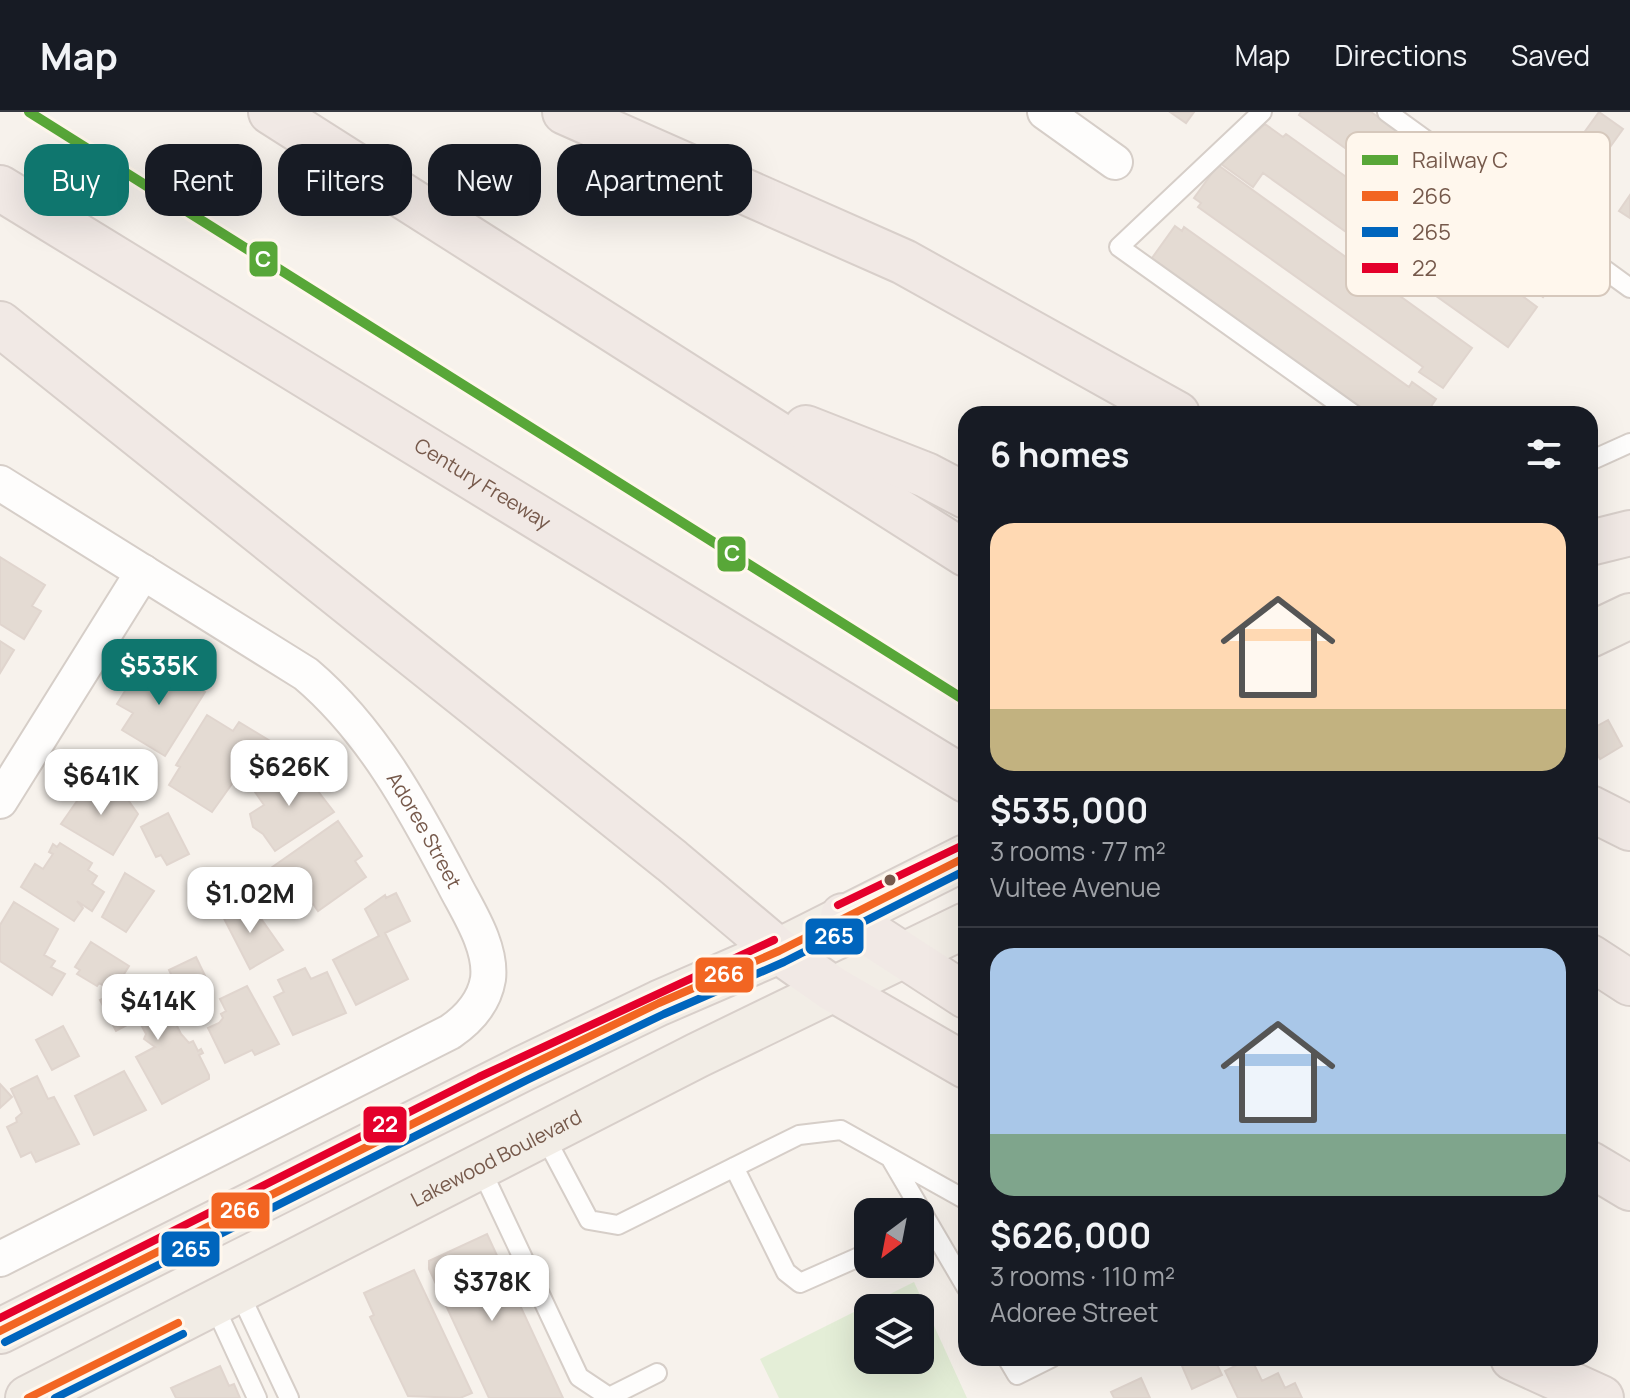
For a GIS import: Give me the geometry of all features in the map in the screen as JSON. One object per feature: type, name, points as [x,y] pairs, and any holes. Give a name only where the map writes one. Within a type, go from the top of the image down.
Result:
[{"type":"highway","points":[[271,112],[958,549]]},
{"type":"highway","points":[[565,112],[904,262],[1163,406]]},
{"type":"highway","name":"Century Freeway","points":[[0,188],[958,775]]},
{"type":"highway","points":[[0,324],[534,749],[779,951],[833,989],[958,1061]]},
{"type":"highway","points":[[715,392],[926,475],[958,492]]},
{"type":"highway","points":[[1598,541],[1630,533]]},
{"type":"highway","points":[[1598,812],[1630,828]]},
{"type":"highway","points":[[843,916],[958,991]]},
{"type":"highway","points":[[1598,962],[1630,983]]},
{"type":"highway","points":[[1598,1169],[1630,1188]]},
{"type":"highway","points":[[1598,1202],[1630,1202]]},
{"type":"highway","points":[[1531,1366],[1601,1398]]},
{"type":"main road","points":[[1598,558],[1630,543]]},
{"type":"main road","points":[[0,1331],[522,1069],[779,951],[843,916],[958,861]]},
{"type":"main road","name":"Lakewood Boulevard","points":[[28,1398],[77,1387],[226,1299],[833,989],[958,929]]},
{"type":"street","points":[[1045,112],[1115,162]]},
{"type":"street","name":"Adoree Street","points":[[0,483],[306,674],[359,729],[410,802],[476,928],[488,963],[484,991],[467,1020],[450,1032],[0,1259]]},
{"type":"street","points":[[0,801],[143,572]]},
{"type":"lane","points":[[1262,112],[1119,247],[1342,406]]},
{"type":"lane","points":[[1387,112],[1415,132]]},
{"type":"lane","points":[[1610,274],[1630,288]]},
{"type":"lane","points":[[1598,457],[1630,443]]},
{"type":"lane","points":[[545,1137],[589,1220],[618,1225],[799,1135],[841,1130],[958,1196]]},
{"type":"lane","points":[[889,1157],[910,1198]]},
{"type":"lane","points":[[734,1167],[786,1272],[800,1283],[854,1259]]},
{"type":"lane","points":[[481,1169],[579,1377],[609,1397],[657,1373]]},
{"type":"lane","points":[[934,1241],[958,1275]]},
{"type":"lane","points":[[226,1299],[257,1398]]},
{"type":"lane","points":[[226,1299],[289,1398]]},
{"type":"lane","points":[[1012,1366],[1017,1375],[1035,1366]]},
{"type":"green space","points":[[914,1282],[919,1294],[890,1294]]},
{"type":"green space","points":[[854,1312],[854,1374],[934,1374],[934,1326],[967,1398],[779,1398],[760,1359]]},
{"type":"building","points":[[1170,112],[1194,112],[1186,123]]},
{"type":"building","points":[[1301,112],[1371,112],[1399,132],[1346,132],[1346,149],[1299,115]]},
{"type":"building","points":[[1599,112],[1623,129],[1610,147],[1610,132],[1584,132]]},
{"type":"building","points":[[1265,124],[1283,137],[1286,134],[1346,177],[1346,232],[1263,173],[1253,187],[1221,164]]},
{"type":"building","points":[[1218,165],[1346,257],[1346,296],[1400,296],[1472,348],[1443,388],[1419,372],[1423,367],[1198,207],[1201,203],[1194,198]]},
{"type":"building","points":[[1630,195],[1630,218],[1619,211]]},
{"type":"building","points":[[1175,226],[1182,231],[1184,227],[1409,387],[1412,382],[1436,399],[1431,406],[1359,406],[1152,258]]},
{"type":"building","points":[[1436,296],[1522,296],[1537,307],[1508,347]]},
{"type":"building","points":[[0,557],[45,585],[32,606],[41,611],[24,639],[0,624]]},
{"type":"building","points":[[0,641],[14,650],[0,673]]},
{"type":"building","points":[[141,665],[162,675],[167,668],[205,692],[165,756],[122,730],[133,713],[117,704]]},
{"type":"building","points":[[207,715],[233,731],[239,722],[272,742],[251,774],[242,768],[238,783],[234,781],[212,812],[169,785],[180,767],[176,765]]},
{"type":"building","points":[[1608,720],[1622,746],[1600,759],[1598,755],[1598,726]]},
{"type":"building","points":[[297,764],[334,812],[275,851],[263,834],[253,827],[250,814],[264,805],[255,792]]},
{"type":"building","points":[[93,778],[128,800],[138,814],[113,855],[61,824]]},
{"type":"building","points":[[168,813],[189,854],[167,865],[161,855],[156,857],[141,827]]},
{"type":"building","points":[[338,821],[362,856],[355,861],[366,877],[318,911],[309,898],[304,902],[292,885],[275,896],[261,875]]},
{"type":"building","points":[[60,843],[92,863],[88,870],[97,876],[92,884],[104,892],[92,911],[77,901],[83,908],[74,921],[21,887],[35,864],[43,869],[53,854],[49,852],[53,844],[57,847]]},
{"type":"building","points":[[125,873],[154,891],[126,932],[102,917]]},
{"type":"building","points":[[396,893],[410,921],[385,933],[408,979],[356,1005],[333,960],[379,936],[365,909],[385,895],[386,898]]},
{"type":"building","points":[[14,902],[58,929],[44,955],[55,961],[51,967],[65,974],[52,995],[0,961],[0,925]]},
{"type":"building","points":[[216,903],[257,913],[283,950],[250,969]]},
{"type":"building","points":[[91,942],[129,966],[119,982],[110,976],[104,986],[99,983],[97,986],[77,974],[80,970],[75,967]]},
{"type":"building","points":[[196,957],[211,988],[184,1001],[169,970]]},
{"type":"building","points":[[305,968],[311,979],[327,972],[346,1013],[293,1035],[274,997],[284,992],[278,980]]},
{"type":"building","points":[[139,979],[155,1010],[166,1004],[181,1034],[189,1043],[193,1041],[198,1051],[201,1049],[203,1053],[199,1055],[209,1075],[209,1079],[162,1104],[136,1057],[155,1047],[144,1039],[146,1034],[138,1019],[116,1031],[100,1000],[127,987],[127,982]]},
{"type":"building","points":[[247,986],[279,1044],[255,1055],[252,1050],[225,1063],[208,1028],[219,1023],[223,1018],[221,1014],[226,1011],[220,999]]},
{"type":"building","points":[[63,1026],[79,1056],[52,1070],[36,1040]]},
{"type":"building","points":[[124,1071],[146,1110],[94,1135],[75,1096]]},
{"type":"building","points":[[37,1076],[48,1099],[54,1097],[79,1144],[36,1162],[31,1152],[21,1157],[7,1127],[17,1122],[16,1118],[22,1113],[11,1089]]},
{"type":"building","points":[[0,1084],[12,1097],[0,1108]]},
{"type":"building","points":[[487,1234],[563,1398],[489,1398],[429,1269],[429,1261]]},
{"type":"building","points":[[414,1270],[472,1393],[460,1398],[408,1396],[370,1317],[374,1315],[364,1293]]},
{"type":"building","points":[[220,1366],[229,1386],[234,1384],[240,1398],[176,1398],[171,1388]]},
{"type":"building","points":[[1182,1366],[1218,1366],[1222,1375],[1192,1389]]},
{"type":"building","points":[[1235,1366],[1255,1366],[1262,1381],[1278,1373],[1285,1388],[1295,1383],[1302,1398],[1238,1398],[1225,1371]]},
{"type":"building","points":[[1141,1378],[1150,1398],[1114,1398],[1111,1392]]},
{"type":"rail line","name":"C","points":[[29,112],[958,696]]},
{"type":"transit line","name":"22","points":[[838,905],[958,847]]},
{"type":"transit line","name":"266","points":[[0,1331],[522,1069],[659,1003],[779,951],[958,861]]},
{"type":"transit line","name":"265","points":[[5,1342],[527,1080],[664,1014],[784,962],[958,874]]},
{"type":"transit line","name":"22","points":[[0,1318],[479,1077],[774,940]]},
{"type":"transit line","name":"266","points":[[28,1398],[178,1323]]},
{"type":"transit line","name":"265","points":[[55,1398],[183,1334]]}]
